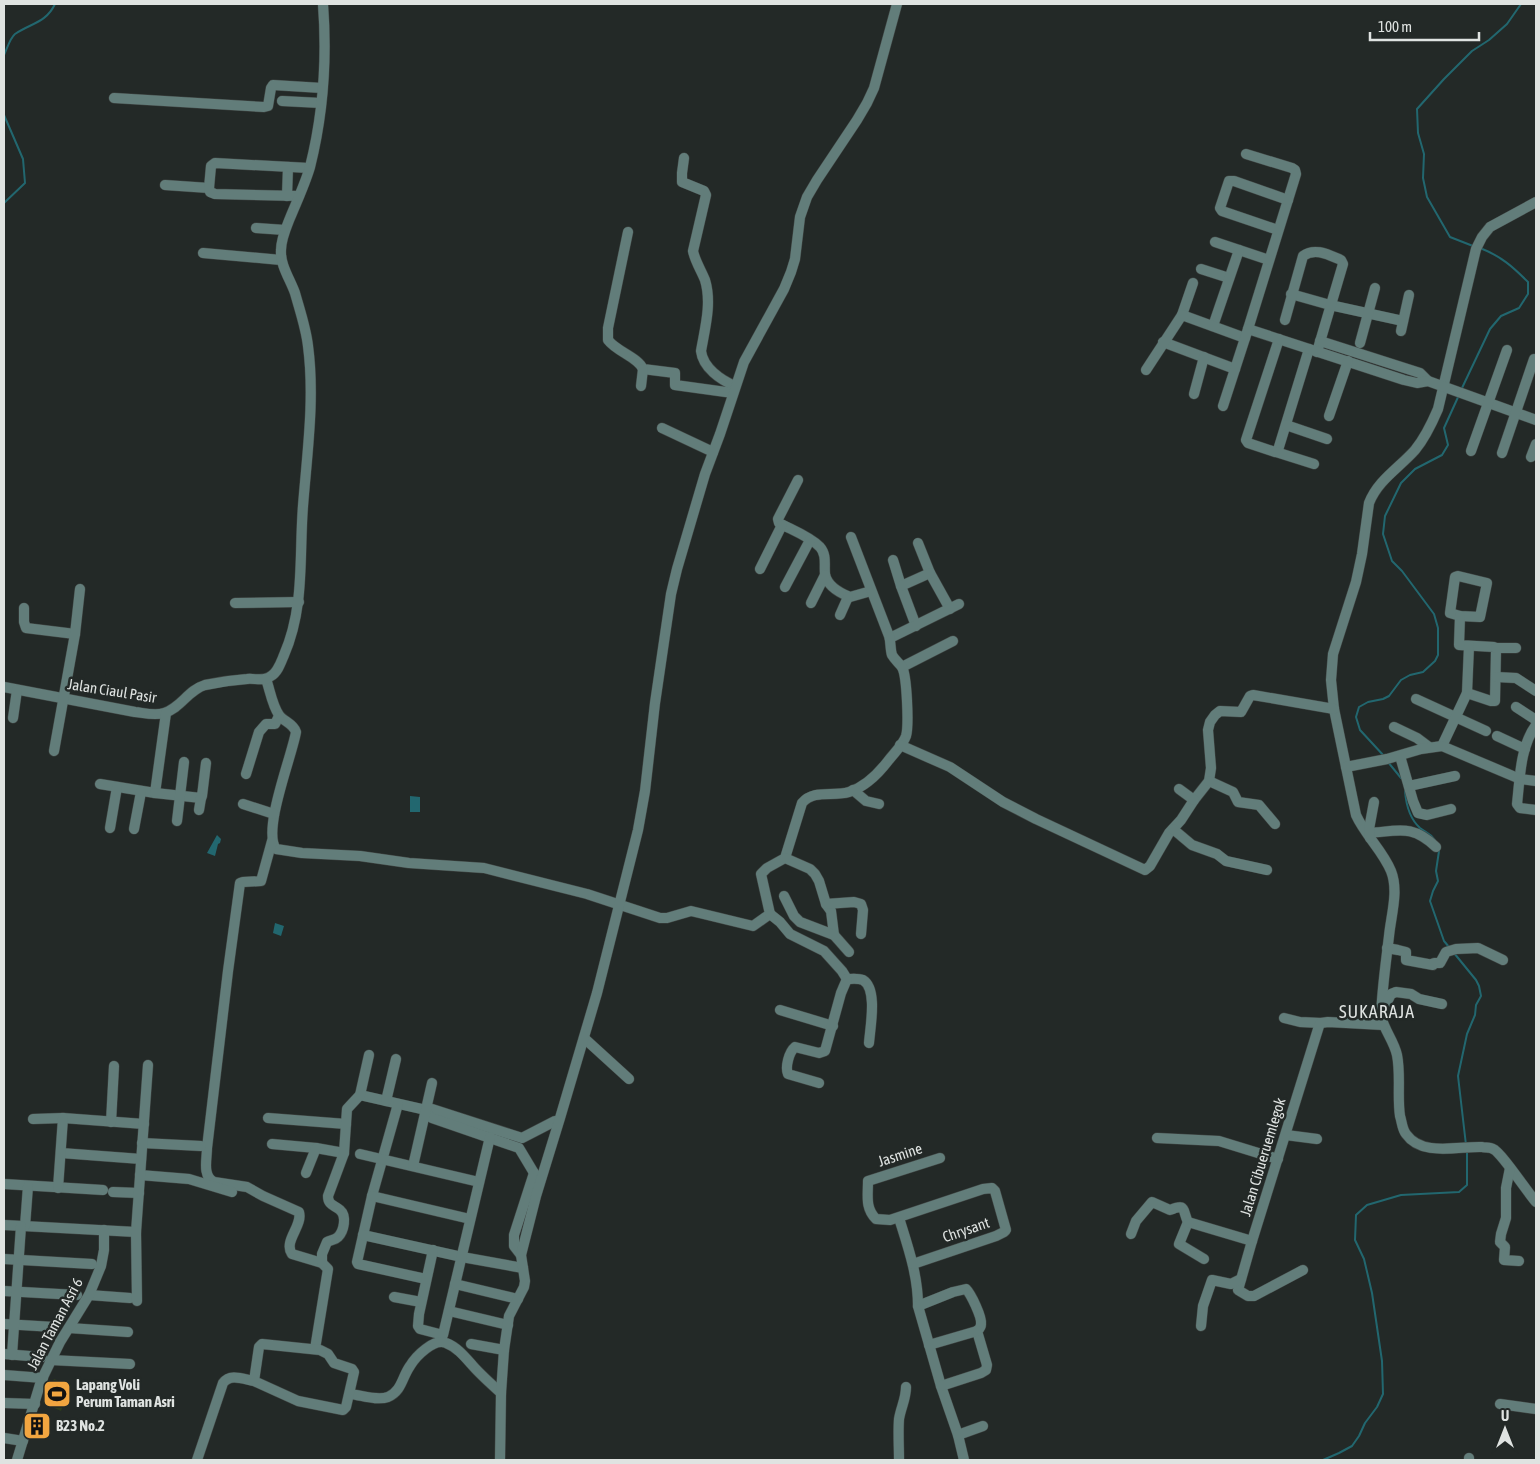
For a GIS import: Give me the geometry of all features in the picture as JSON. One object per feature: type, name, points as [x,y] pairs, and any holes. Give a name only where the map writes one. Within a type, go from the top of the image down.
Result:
[{"type":"street","points":[[315,1349],[328,1269],[322,1263],[297,1256],[290,1252],[290,1245],[300,1218],[298,1212],[247,1187],[209,1180],[207,1175],[207,1148],[240,883],[261,881],[272,841],[274,814],[296,732],[292,725],[279,716],[266,679],[275,673],[284,657],[291,637],[298,602],[309,424],[309,370],[306,333],[294,291],[281,260],[280,250],[285,230],[309,168],[318,131],[325,40],[323,4]]},
{"type":"street","points":[[500,1460],[504,1350],[512,1309],[525,1281],[521,1255],[514,1246],[514,1234],[537,1177],[584,1038],[619,904],[642,808],[673,582],[705,474],[734,390],[749,351],[780,296],[795,259],[800,217],[807,197],[868,103],[874,88],[896,4]]},
{"type":"street","points":[[114,98],[264,107],[268,106],[273,85],[322,88]]},
{"type":"street","points":[[282,101],[320,103]]},
{"type":"street","points":[[1223,406],[1296,174],[1295,170],[1246,154]]},
{"type":"street","points":[[684,158],[682,182],[704,191],[706,195],[693,250],[694,257],[705,280],[708,300],[702,357],[706,364],[734,390]]},
{"type":"street","points":[[299,196],[215,194],[210,192],[209,188],[211,166],[213,164],[309,168]]},
{"type":"street","points":[[288,167],[288,196]]},
{"type":"street","points":[[1278,230],[1222,211],[1220,208],[1229,181],[1234,181],[1288,200]]},
{"type":"street","points":[[166,185],[209,188]]},
{"type":"street","points":[[1536,202],[1490,227],[1476,249],[1438,409],[1428,431],[1416,449],[1380,483],[1369,503],[1356,582],[1333,654],[1331,680],[1334,709],[1356,815],[1361,826],[1370,836],[1388,865],[1393,879],[1393,908],[1381,1016],[1383,1025],[1397,1053],[1399,1110],[1403,1130],[1406,1135],[1417,1143],[1432,1149],[1465,1147],[1492,1148],[1496,1150],[1536,1202]]},
{"type":"street","points":[[256,228],[285,230]]},
{"type":"street","points":[[628,232],[607,335],[612,345],[640,364],[643,369],[641,386]]},
{"type":"street","points":[[1215,242],[1269,260]]},
{"type":"street","points":[[1213,326],[1239,250]]},
{"type":"street","points":[[1276,452],[1313,350],[1320,341],[1343,264],[1341,260],[1317,252],[1309,252],[1303,256],[1284,320]]},
{"type":"street","points":[[203,253],[281,260]]},
{"type":"street","points":[[1201,269],[1229,278]]},
{"type":"street","points":[[1146,370],[1182,314],[1193,283]]},
{"type":"street","points":[[1360,343],[1375,288]]},
{"type":"street","points":[[1291,294],[1367,313],[1402,326],[1409,295]]},
{"type":"street","points":[[1182,314],[1213,326],[1279,339],[1348,361],[1420,373],[1428,381],[1536,420]]},
{"type":"street","points":[[1279,339],[1246,441],[1314,464]]},
{"type":"street","points":[[1320,341],[1388,368]]},
{"type":"street","points":[[1163,342],[1235,369]]},
{"type":"street","points":[[1471,451],[1507,350]]},
{"type":"street","points":[[1194,394],[1204,357]]},
{"type":"street","points":[[1502,453],[1534,359]]},
{"type":"street","points":[[1329,416],[1348,361]]},
{"type":"street","points":[[643,369],[674,373],[676,374],[675,384],[734,390]]},
{"type":"street","points":[[1286,425],[1327,439]]},
{"type":"street","points":[[662,428],[714,452]]},
{"type":"street","points":[[1531,457],[1536,444]]},
{"type":"street","points":[[798,480],[778,519],[778,523],[810,540],[820,548],[824,553],[825,575],[830,585],[848,597],[854,597],[871,591]]},
{"type":"street","points":[[760,569],[782,525]]},
{"type":"street","points":[[847,979],[824,951],[790,934],[770,914],[760,876],[769,867],[786,858],[798,814],[805,800],[815,795],[838,794],[853,790],[869,781],[881,770],[900,745],[907,731],[907,704],[902,666],[892,653],[890,638],[851,537]]},
{"type":"street","points":[[785,587],[810,540]]},
{"type":"street","points":[[890,638],[954,607],[930,573],[918,543]]},
{"type":"street","points":[[893,560],[916,626]]},
{"type":"street","points":[[901,586],[930,573]]},
{"type":"street","points":[[811,603],[825,575]]},
{"type":"street","points":[[1455,577],[1486,582],[1481,616],[1479,618],[1460,616],[1449,612],[1455,577]]},
{"type":"street","points":[[54,751],[75,634],[80,589]]},
{"type":"street","points":[[840,615],[848,597]]},
{"type":"street","points":[[235,603],[298,602]]},
{"type":"street","points":[[24,608],[26,628],[75,634]]},
{"type":"street","points":[[1460,616],[1460,646],[1516,648]]},
{"type":"street","points":[[902,666],[953,641]]},
{"type":"street","points":[[1442,746],[1466,693],[1469,646]]},
{"type":"street","points":[[1466,693],[1495,701],[1496,648]]},
{"type":"street","points":[[1496,676],[1516,678],[1536,691]]},
{"type":"street","name":"Jalan Ciaul Pasir","points":[[4,687],[135,712],[157,714],[166,713],[194,689],[202,686],[247,679],[266,679]]},
{"type":"street","points":[[13,718],[17,690]]},
{"type":"street","points":[[900,745],[950,767],[1002,802],[1144,870],[1148,869],[1167,836],[1182,820],[1194,800],[1209,781],[1211,768],[1208,730],[1210,722],[1218,713],[1223,711],[1241,712],[1250,696],[1253,695],[1334,709]]},
{"type":"street","points":[[1416,699],[1486,732]]},
{"type":"street","points":[[1516,706],[1536,720]]},
{"type":"street","points":[[155,793],[166,713]]},
{"type":"street","points":[[246,774],[259,732],[266,724],[274,725],[279,716]]},
{"type":"street","points":[[1536,725],[1528,738],[1525,749],[1518,806],[1520,808],[1536,810]]},
{"type":"street","points":[[1394,727],[1417,738],[1429,747]]},
{"type":"street","points":[[1497,736],[1525,749]]},
{"type":"street","points":[[1346,767],[1400,756],[1429,747],[1442,746],[1520,779],[1536,781]]},
{"type":"street","points":[[1400,756],[1415,809],[1420,814],[1427,815],[1451,809]]},
{"type":"street","points":[[177,822],[184,762]]},
{"type":"street","points":[[199,810],[206,763]]},
{"type":"street","points":[[1410,786],[1455,776]]},
{"type":"street","points":[[1209,781],[1233,792],[1241,803],[1259,805],[1276,824]]},
{"type":"street","points":[[100,784],[140,792],[200,798]]},
{"type":"street","points":[[110,828],[117,787]]},
{"type":"street","points":[[1179,789],[1194,800]]},
{"type":"street","points":[[853,790],[866,801],[879,804]]},
{"type":"street","points":[[134,829],[140,792]]},
{"type":"street","points":[[1370,836],[1374,802]]},
{"type":"street","points":[[243,804],[274,814]]},
{"type":"street","points":[[1173,829],[1192,845],[1220,856],[1226,861],[1267,870]]},
{"type":"street","points":[[1370,836],[1407,830],[1426,837],[1436,846]]},
{"type":"street","points":[[272,841],[276,849],[296,853],[360,856],[409,863],[484,868],[578,892],[660,918],[684,912],[696,912],[753,926],[770,914]]},
{"type":"street","points":[[786,858],[810,868],[819,881],[826,904],[831,911],[834,935]]},
{"type":"street","points":[[784,896],[800,922],[834,935],[849,952]]},
{"type":"street","points":[[826,904],[854,902],[861,904],[863,910],[861,934]]},
{"type":"street","points":[[1388,948],[1406,952],[1406,960],[1433,965],[1434,963],[1440,963],[1446,952],[1456,949],[1478,948],[1503,960]]},
{"type":"street","points":[[820,1083],[788,1074],[787,1067],[792,1050],[795,1047],[819,1053],[826,1051],[841,993],[847,979]]},
{"type":"street","points":[[847,979],[861,979],[865,981],[870,992],[872,1000],[869,1042]]},
{"type":"street","points":[[1381,1009],[1386,1007],[1388,998],[1396,992],[1411,994],[1419,999],[1442,1004]]},
{"type":"street","points":[[780,1010],[833,1026]]},
{"type":"street","points":[[1284,1018],[1300,1022],[1383,1025]]},
{"type":"street","name":"Jalan Cibueruemlegok","points":[[1241,1279],[1321,1023]]},
{"type":"street","points":[[584,1038],[629,1078]]},
{"type":"street","points":[[322,1263],[322,1254],[327,1242],[338,1237],[344,1227],[343,1214],[330,1204],[328,1199],[330,1188],[344,1154],[347,1109],[355,1099],[369,1055]]},
{"type":"street","points":[[386,1101],[396,1059]]},
{"type":"street","points":[[89,1295],[134,1299],[136,1232],[148,1064]]},
{"type":"street","points":[[111,1122],[114,1066]]},
{"type":"street","points":[[412,1166],[432,1083]]},
{"type":"street","points":[[355,1099],[386,1101],[426,1110],[432,1109],[520,1143],[537,1177]]},
{"type":"street","points":[[398,1104],[372,1196],[357,1260],[358,1264],[426,1279]]},
{"type":"street","points":[[426,1110],[428,1116],[432,1118],[490,1137],[520,1143],[555,1121]]},
{"type":"street","points":[[33,1119],[63,1118],[144,1124]]},
{"type":"street","points":[[58,1188],[63,1118]]},
{"type":"street","points":[[268,1118],[346,1124]]},
{"type":"street","points":[[1286,1135],[1316,1140]]},
{"type":"street","points":[[433,1250],[421,1302],[418,1326],[420,1329],[443,1334],[490,1137]]},
{"type":"street","points":[[1158,1138],[1219,1141],[1278,1159]]},
{"type":"street","points":[[142,1143],[201,1146]]},
{"type":"street","points":[[272,1144],[316,1148],[344,1154]]},
{"type":"street","points":[[306,1173],[316,1148]]},
{"type":"street","points":[[60,1153],[141,1159]]},
{"type":"street","points":[[360,1154],[479,1182]]},
{"type":"street","name":"Jasmine","points":[[899,1218],[883,1221],[876,1219],[871,1214],[868,1208],[868,1181],[940,1158]]},
{"type":"street","points":[[1510,1168],[1506,1188],[1506,1218],[1500,1242],[1505,1247],[1504,1260],[1519,1261]]},
{"type":"street","points":[[140,1175],[189,1179],[232,1192]]},
{"type":"street","points":[[4,1184],[139,1193]]},
{"type":"street","points":[[28,1186],[16,1292],[9,1324],[8,1354],[47,1359],[130,1364]]},
{"type":"street","name":"Chrysant","points":[[899,1218],[983,1189],[992,1188],[995,1191],[1006,1226],[1004,1232],[996,1236],[913,1264]]},
{"type":"street","points":[[372,1196],[470,1219]]},
{"type":"street","points":[[1130,1234],[1136,1221],[1151,1202],[1170,1210],[1176,1207],[1182,1208],[1185,1210],[1188,1222],[1179,1244],[1204,1258]]},
{"type":"street","points":[[899,1218],[913,1264],[918,1293],[918,1306],[941,1386],[958,1434],[964,1460]]},
{"type":"street","points":[[1188,1222],[1252,1240]]},
{"type":"street","points":[[4,1225],[136,1232]]},
{"type":"street","name":"Jalan Taman Asri 6","points":[[17,1460],[43,1378],[47,1359],[89,1295],[101,1266],[104,1250],[104,1230]]},
{"type":"street","points":[[362,1235],[523,1268]]},
{"type":"street","points":[[4,1259],[92,1264]]},
{"type":"street","points":[[1241,1279],[1238,1290],[1248,1296],[1254,1296],[1303,1270]]},
{"type":"street","points":[[1201,1326],[1204,1306],[1212,1280],[1231,1284],[1241,1279]]},
{"type":"street","points":[[455,1284],[518,1299]]},
{"type":"street","points":[[918,1306],[958,1290],[966,1289],[971,1294],[981,1322],[980,1328],[977,1331],[929,1344]]},
{"type":"street","points":[[4,1291],[77,1295]]},
{"type":"street","points":[[394,1297],[421,1302]]},
{"type":"street","points":[[449,1311],[508,1325]]},
{"type":"street","points":[[9,1324],[54,1327]]},
{"type":"street","points":[[69,1328],[128,1332]]},
{"type":"street","points":[[941,1386],[982,1374],[986,1370],[987,1365],[977,1331]]},
{"type":"street","points":[[350,1394],[381,1399],[390,1396],[398,1390],[414,1360],[434,1343],[441,1341],[451,1345],[461,1353],[501,1393]]},
{"type":"street","points":[[197,1460],[224,1381],[232,1377],[254,1381],[298,1401],[342,1410],[346,1407],[350,1394],[353,1373],[352,1369],[334,1364],[328,1354],[315,1349],[262,1344],[259,1347],[254,1381]]},
{"type":"street","points":[[471,1344],[504,1350]]},
{"type":"street","points":[[4,1375],[43,1378]]},
{"type":"street","points":[[900,1460],[899,1420],[906,1398],[906,1387]]},
{"type":"street","points":[[4,1403],[35,1404]]},
{"type":"street","points":[[1500,1404],[1536,1409]]},
{"type":"street","points":[[958,1434],[983,1426]]},
{"type":"street","points":[[4,1438],[23,1440]]},
{"type":"green space","name":"Lapang Voli Perum Taman Asri","points":[[54,1379],[71,1385],[61,1411],[43,1403]]},
{"type":"water","points":[[410,796],[420,797],[420,812],[410,812]]},
{"type":"water","points":[[217,835],[221,839],[215,856],[207,853]]},
{"type":"water","points":[[275,923],[284,926],[281,936],[273,933]]},
{"type":"waterway","points":[[4,55],[13,36],[43,19],[55,4]]},
{"type":"waterway","points":[[1473,246],[1450,237],[1427,197],[1423,178],[1424,154],[1418,133],[1417,109],[1472,51],[1489,40],[1507,24],[1521,4]]},
{"type":"waterway","points":[[4,115],[23,159],[25,183],[4,203]]},
{"type":"waterway","points":[[1462,388],[1490,329],[1501,316],[1519,308],[1528,294],[1528,282],[1500,258],[1480,248]]},
{"type":"waterway","points":[[1384,756],[1360,730],[1356,717],[1359,707],[1368,702],[1389,696],[1401,680],[1410,675],[1423,672],[1435,661],[1438,655],[1438,628],[1434,614],[1402,571],[1392,561],[1383,534],[1385,516],[1401,483],[1415,469],[1442,455],[1448,445],[1444,428],[1459,395]]},
{"type":"waterway","points":[[1388,762],[1401,778]]},
{"type":"waterway","points":[[1405,791],[1411,816],[1420,828],[1435,840]]},
{"type":"waterway","points":[[1439,851],[1436,871],[1438,881],[1430,901],[1444,941],[1449,947]]},
{"type":"waterway","points":[[1454,953],[1476,980],[1481,996],[1476,1005],[1475,1015],[1467,1034],[1458,1076],[1466,1145]]},
{"type":"waterway","points":[[1323,1460],[1352,1446],[1377,1407],[1383,1394],[1382,1361],[1372,1293],[1364,1259],[1355,1240],[1356,1215],[1367,1205],[1401,1195],[1459,1192],[1467,1185],[1467,1152]]},
{"type":"place","name":"Lapang Voli Perum Taman Asri","points":[[57,1394]]},
{"type":"place","name":"B23 No.2","points":[[37,1426]]},
{"type":"district","name":"SUKARAJA","points":[[1377,1012]]}]
